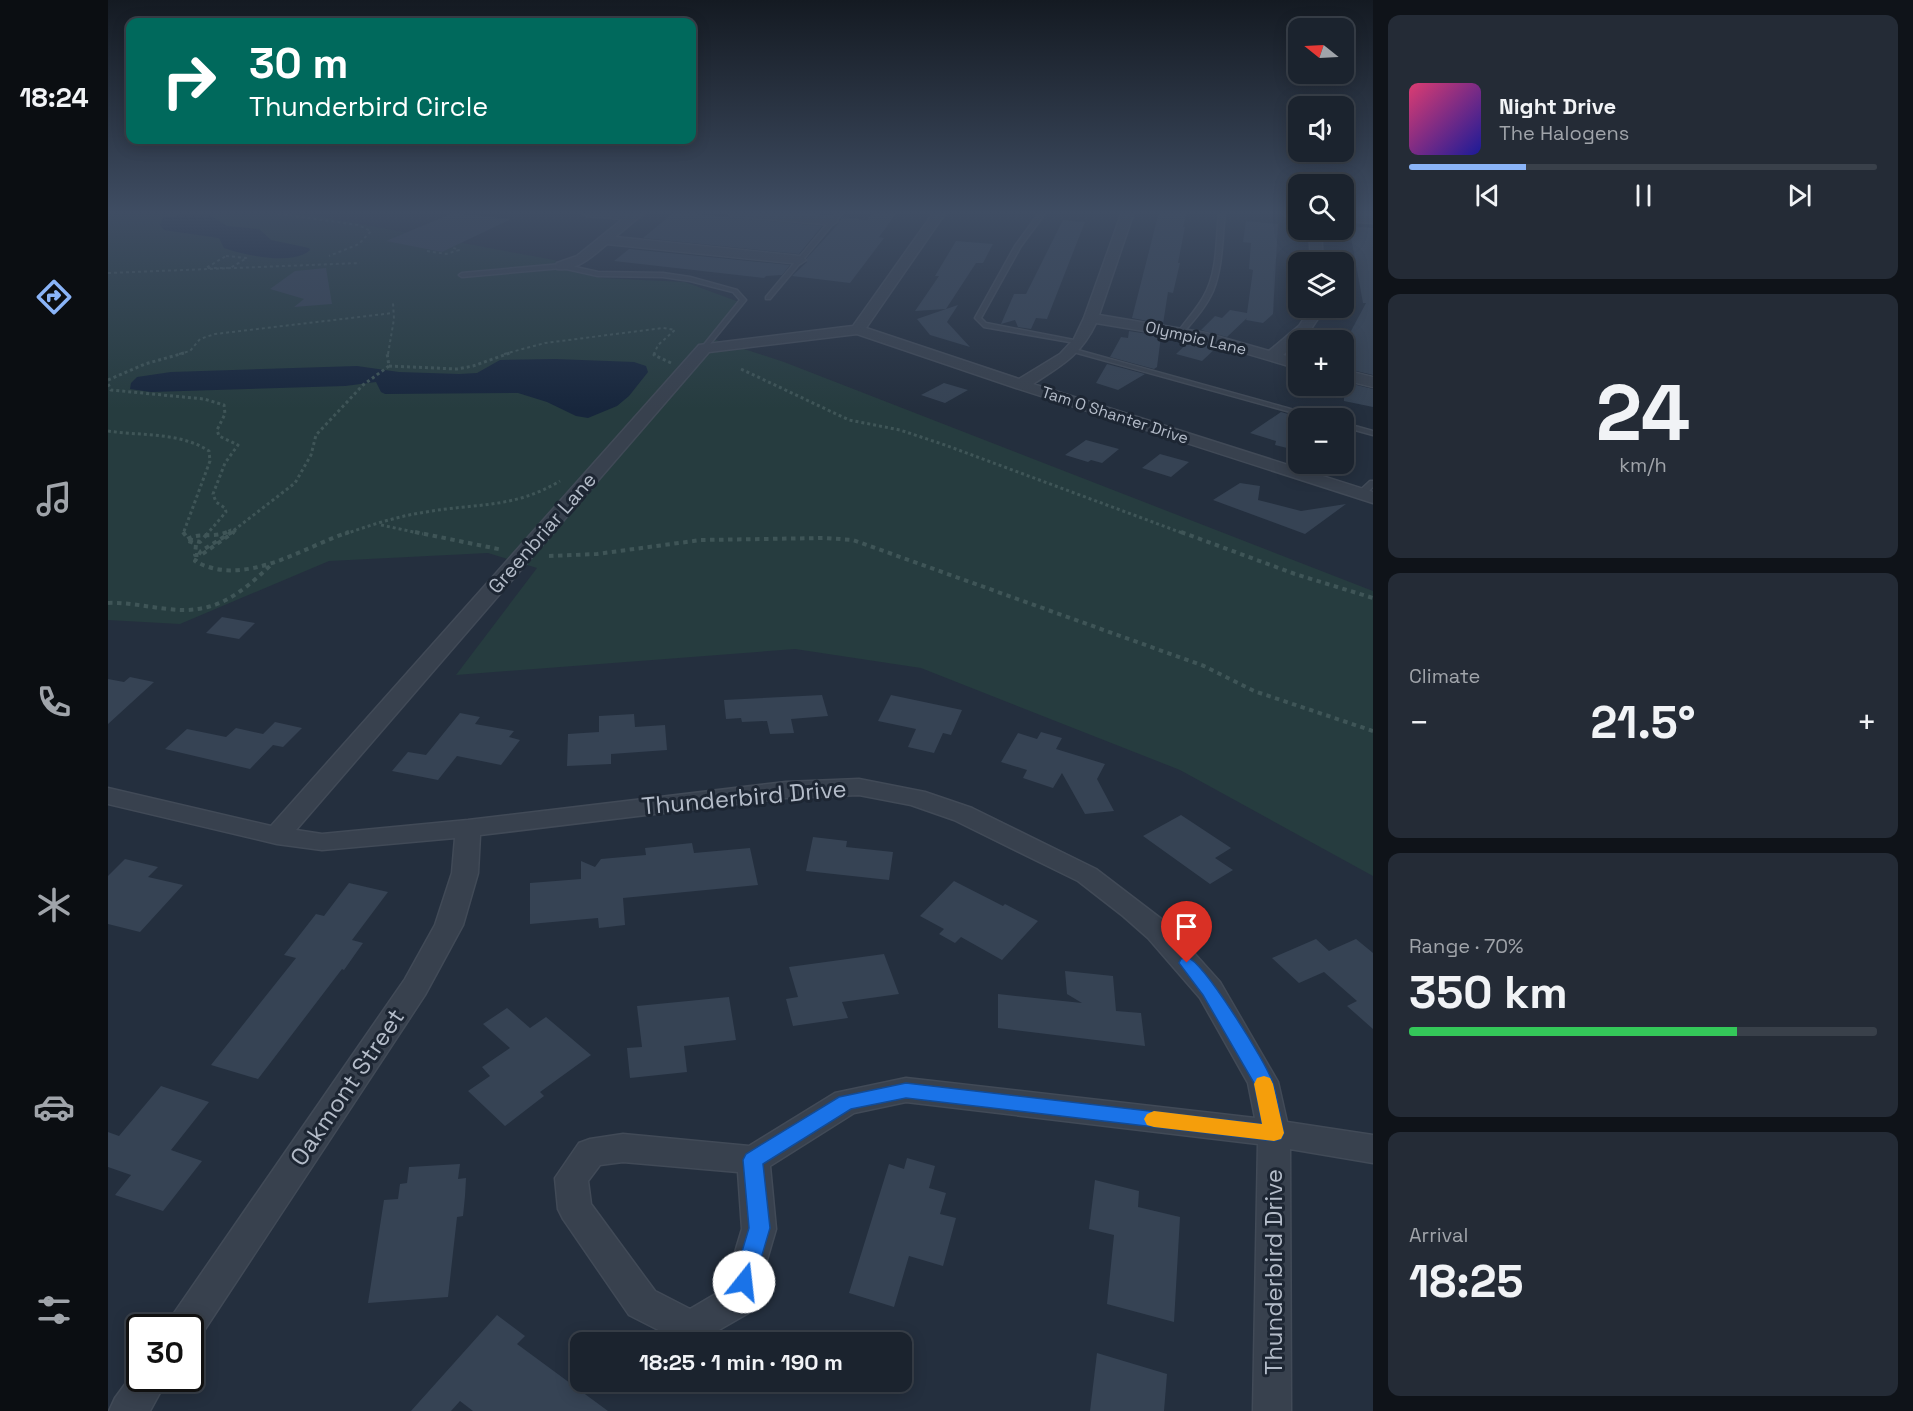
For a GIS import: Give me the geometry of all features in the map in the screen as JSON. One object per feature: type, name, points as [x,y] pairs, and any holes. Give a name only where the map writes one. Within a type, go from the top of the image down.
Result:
[{"type":"street","points":[[704,348],[858,330],[894,278]]},
{"type":"street","points":[[1022,385],[1075,346],[1091,318],[1105,278]]},
{"type":"street","name":"Olympic Lane","points":[[1091,318],[1181,332],[1288,361]]},
{"type":"street","points":[[1271,356],[1293,340],[1310,324],[1313,318]]},
{"type":"street","name":"Tam O Shanter Drive","points":[[858,330],[1022,385],[1369,492]]},
{"type":"street","name":"Greenbriar Lane","points":[[277,836],[704,348]]},
{"type":"street","points":[[1354,377],[1373,382]]},
{"type":"street","name":"Thunderbird Drive","points":[[108,796],[277,836],[322,842],[468,828],[786,790],[859,787],[916,798],[963,814],[1087,875],[1158,931],[1210,990],[1263,1082],[1274,1133],[1272,1411]]},
{"type":"street","name":"Oakmont Street","points":[[194,1314],[415,987],[449,925],[465,873],[468,828]]},
{"type":"street","points":[[753,1160],[759,1228],[739,1299],[692,1328],[642,1302],[575,1209],[570,1178],[590,1153],[623,1148],[753,1160],[846,1102],[906,1090],[1274,1133],[1373,1149]]},
{"type":"street","points":[[128,1411],[141,1392]]},
{"type":"lane","points":[[682,278],[735,291],[743,300],[704,348]]},
{"type":"lane","points":[[768,298],[785,278]]},
{"type":"lane","points":[[1000,278],[978,318],[984,326],[1075,346],[1288,409]]},
{"type":"lane","points":[[1181,332],[1203,303],[1211,289],[1213,278]]},
{"type":"lane","points":[[1354,428],[1373,433]]},
{"type":"path","points":[[387,367],[387,349],[394,319],[393,303]]},
{"type":"path","points":[[201,540],[226,512],[216,502],[213,494],[225,463],[238,445],[219,436],[217,430],[225,414],[224,405],[204,399],[111,390],[108,382],[145,364],[180,356],[190,351],[200,339],[215,334],[393,313]]},
{"type":"path","points":[[564,479],[546,491],[506,505],[424,512],[334,537],[274,562],[237,571],[205,567],[195,561],[211,545],[233,531],[295,483],[311,455],[316,435],[363,385],[387,367],[457,369],[544,343],[590,336],[674,329],[658,345],[654,355],[672,363],[664,371]]},
{"type":"path","points":[[741,369],[849,420],[900,430],[945,445],[1294,574],[1373,598]]},
{"type":"path","points":[[108,431],[188,440],[201,444],[209,451],[211,457],[183,533],[188,538],[186,540],[196,544],[195,555],[199,555]]},
{"type":"path","points":[[380,525],[524,554],[588,555],[674,542],[726,538],[776,540],[839,537],[853,540],[1204,666],[1254,691],[1373,731]]},
{"type":"path","points":[[201,540],[233,531]]},
{"type":"path","points":[[199,555],[235,531],[233,531]]},
{"type":"path","points":[[188,538],[201,540],[211,545]]},
{"type":"path","points":[[108,603],[144,604],[178,610],[212,607],[229,601],[274,562]]},
{"type":"green space","points":[[108,278],[600,278],[685,282],[739,302],[710,338],[784,362],[1373,591],[1373,876],[1180,770],[921,668],[795,649],[456,675],[537,568],[488,553],[329,561],[180,624],[108,620]]},
{"type":"water","points":[[555,359],[634,362],[646,366],[648,372],[629,396],[617,406],[588,418],[576,416],[547,402],[518,393],[385,394],[381,392],[376,382],[345,386],[151,392],[130,389],[131,383],[137,377],[171,372],[357,366],[399,372],[459,374],[477,373],[500,360]]},
{"type":"building","points":[[285,278],[328,278],[332,304],[294,307],[304,299],[270,289]]},
{"type":"building","points":[[807,278],[854,278],[850,283]]},
{"type":"building","points":[[938,278],[966,278],[946,309],[915,311]]},
{"type":"building","points":[[1034,278],[1063,278],[1047,319],[1036,318],[1031,329],[1018,327],[1015,320],[1001,324],[1014,294],[1026,294]]},
{"type":"building","points":[[1142,278],[1177,278],[1173,293],[1168,292],[1163,324],[1132,318]]},
{"type":"building","points":[[1252,278],[1275,278],[1273,314],[1263,323],[1246,320],[1247,318],[1227,337],[1201,330],[1215,316],[1222,318],[1230,310],[1247,313]]},
{"type":"building","points":[[1358,278],[1373,278],[1373,375],[1354,370],[1354,330],[1352,330],[1366,303],[1363,303]]},
{"type":"building","points":[[958,305],[947,322],[970,347],[930,335],[917,319]]},
{"type":"building","points":[[1129,331],[1161,336],[1157,367],[1154,369],[1110,357],[1121,337],[1128,338]]},
{"type":"building","points":[[1190,341],[1217,347],[1202,361],[1176,354]]},
{"type":"building","points":[[1107,364],[1145,374],[1118,390],[1096,383]]},
{"type":"building","points":[[944,383],[968,390],[945,403],[921,395]]},
{"type":"building","points":[[1354,384],[1373,389],[1373,407],[1344,401],[1344,396],[1354,396]]},
{"type":"building","points":[[1281,412],[1288,414],[1288,448],[1275,445],[1276,441],[1250,433]]},
{"type":"building","points":[[1086,440],[1119,449],[1102,463],[1091,460],[1088,462],[1065,455]]},
{"type":"building","points":[[1160,454],[1189,462],[1171,477],[1142,468]]},
{"type":"building","points":[[1240,483],[1260,486],[1258,500],[1301,511],[1346,504],[1305,534],[1213,500]]},
{"type":"building","points":[[222,617],[255,623],[239,639],[206,633]]},
{"type":"building","points":[[130,677],[154,682],[108,724],[108,679],[124,682]]},
{"type":"building","points":[[822,695],[828,716],[791,719],[794,733],[770,734],[767,721],[742,722],[741,718],[726,719],[724,700]]},
{"type":"building","points":[[891,695],[962,710],[951,735],[943,733],[934,753],[908,747],[916,729],[878,721]]},
{"type":"building","points":[[460,713],[480,717],[475,724],[514,731],[509,737],[520,740],[501,765],[457,756],[438,780],[392,771],[408,752],[426,755]]},
{"type":"building","points":[[634,714],[635,727],[665,725],[667,750],[611,754],[611,764],[567,766],[568,734],[599,732],[599,716]]},
{"type":"building","points":[[275,722],[302,728],[283,747],[273,745],[250,769],[165,749],[187,729],[226,737],[236,728],[263,734]]},
{"type":"building","points":[[1041,732],[1062,738],[1056,749],[1105,764],[1097,779],[1114,811],[1085,814],[1062,773],[1053,788],[1023,778],[1027,770],[1001,762],[1018,733],[1037,739]]},
{"type":"building","points":[[1181,815],[1231,848],[1215,858],[1233,870],[1210,884],[1143,836]]},
{"type":"building","points":[[813,837],[847,841],[846,847],[893,852],[889,880],[806,871]]},
{"type":"building","points":[[692,843],[694,853],[750,848],[758,885],[623,898],[625,925],[599,928],[598,918],[530,924],[530,883],[581,879],[581,861],[595,867],[601,859],[646,855],[645,848]]},
{"type":"building","points":[[125,859],[158,867],[148,877],[183,885],[140,932],[108,924],[108,876]]},
{"type":"building","points":[[954,881],[1038,921],[1002,960],[961,937],[955,943],[939,934],[944,929],[920,916]]},
{"type":"building","points":[[349,883],[388,892],[352,940],[363,943],[344,970],[342,969],[258,1079],[211,1065],[296,958],[284,955],[316,914],[324,916]]},
{"type":"building","points":[[1316,939],[1329,951],[1356,939],[1373,953],[1373,1029],[1347,1006],[1357,1001],[1324,972],[1299,983],[1272,958]]},
{"type":"building","points":[[884,954],[899,994],[842,1002],[848,1018],[793,1026],[786,999],[798,997],[789,967]]},
{"type":"building","points":[[1065,971],[1113,976],[1116,1011],[1141,1013],[1145,1046],[998,1028],[998,994],[1082,1003],[1067,994]]},
{"type":"building","points":[[729,997],[736,1040],[684,1046],[687,1072],[630,1078],[627,1048],[642,1047],[637,1006]]},
{"type":"building","points":[[507,1008],[530,1028],[546,1017],[591,1055],[540,1092],[544,1096],[505,1126],[468,1091],[490,1076],[482,1067],[510,1048],[483,1024]]},
{"type":"building","points":[[161,1086],[209,1102],[171,1150],[202,1161],[163,1211],[115,1195],[131,1175],[108,1167],[108,1132],[119,1136]]},
{"type":"building","points":[[907,1158],[935,1166],[929,1188],[946,1193],[940,1214],[956,1218],[943,1266],[909,1256],[894,1307],[849,1293],[889,1164],[904,1169]]},
{"type":"building","points":[[460,1164],[458,1179],[466,1178],[465,1196],[463,1216],[457,1217],[448,1297],[368,1303],[384,1200],[398,1199],[400,1184],[407,1183],[409,1167]]},
{"type":"building","points":[[1095,1180],[1139,1191],[1138,1207],[1180,1217],[1174,1322],[1107,1304],[1114,1235],[1089,1229]]},
{"type":"building","points":[[497,1315],[525,1336],[517,1344],[570,1383],[570,1392],[582,1392],[608,1411],[473,1411],[460,1401],[451,1411],[411,1411]]},
{"type":"building","points":[[1097,1353],[1167,1374],[1164,1411],[1090,1411]]},
{"type":"slow traffic","points":[[1154,1119],[1274,1133],[1264,1084]]},
{"type":"route","points":[[744,1282],[759,1228],[753,1160],[846,1102],[906,1090],[1274,1133],[1263,1082],[1210,990],[1187,963]]}]
